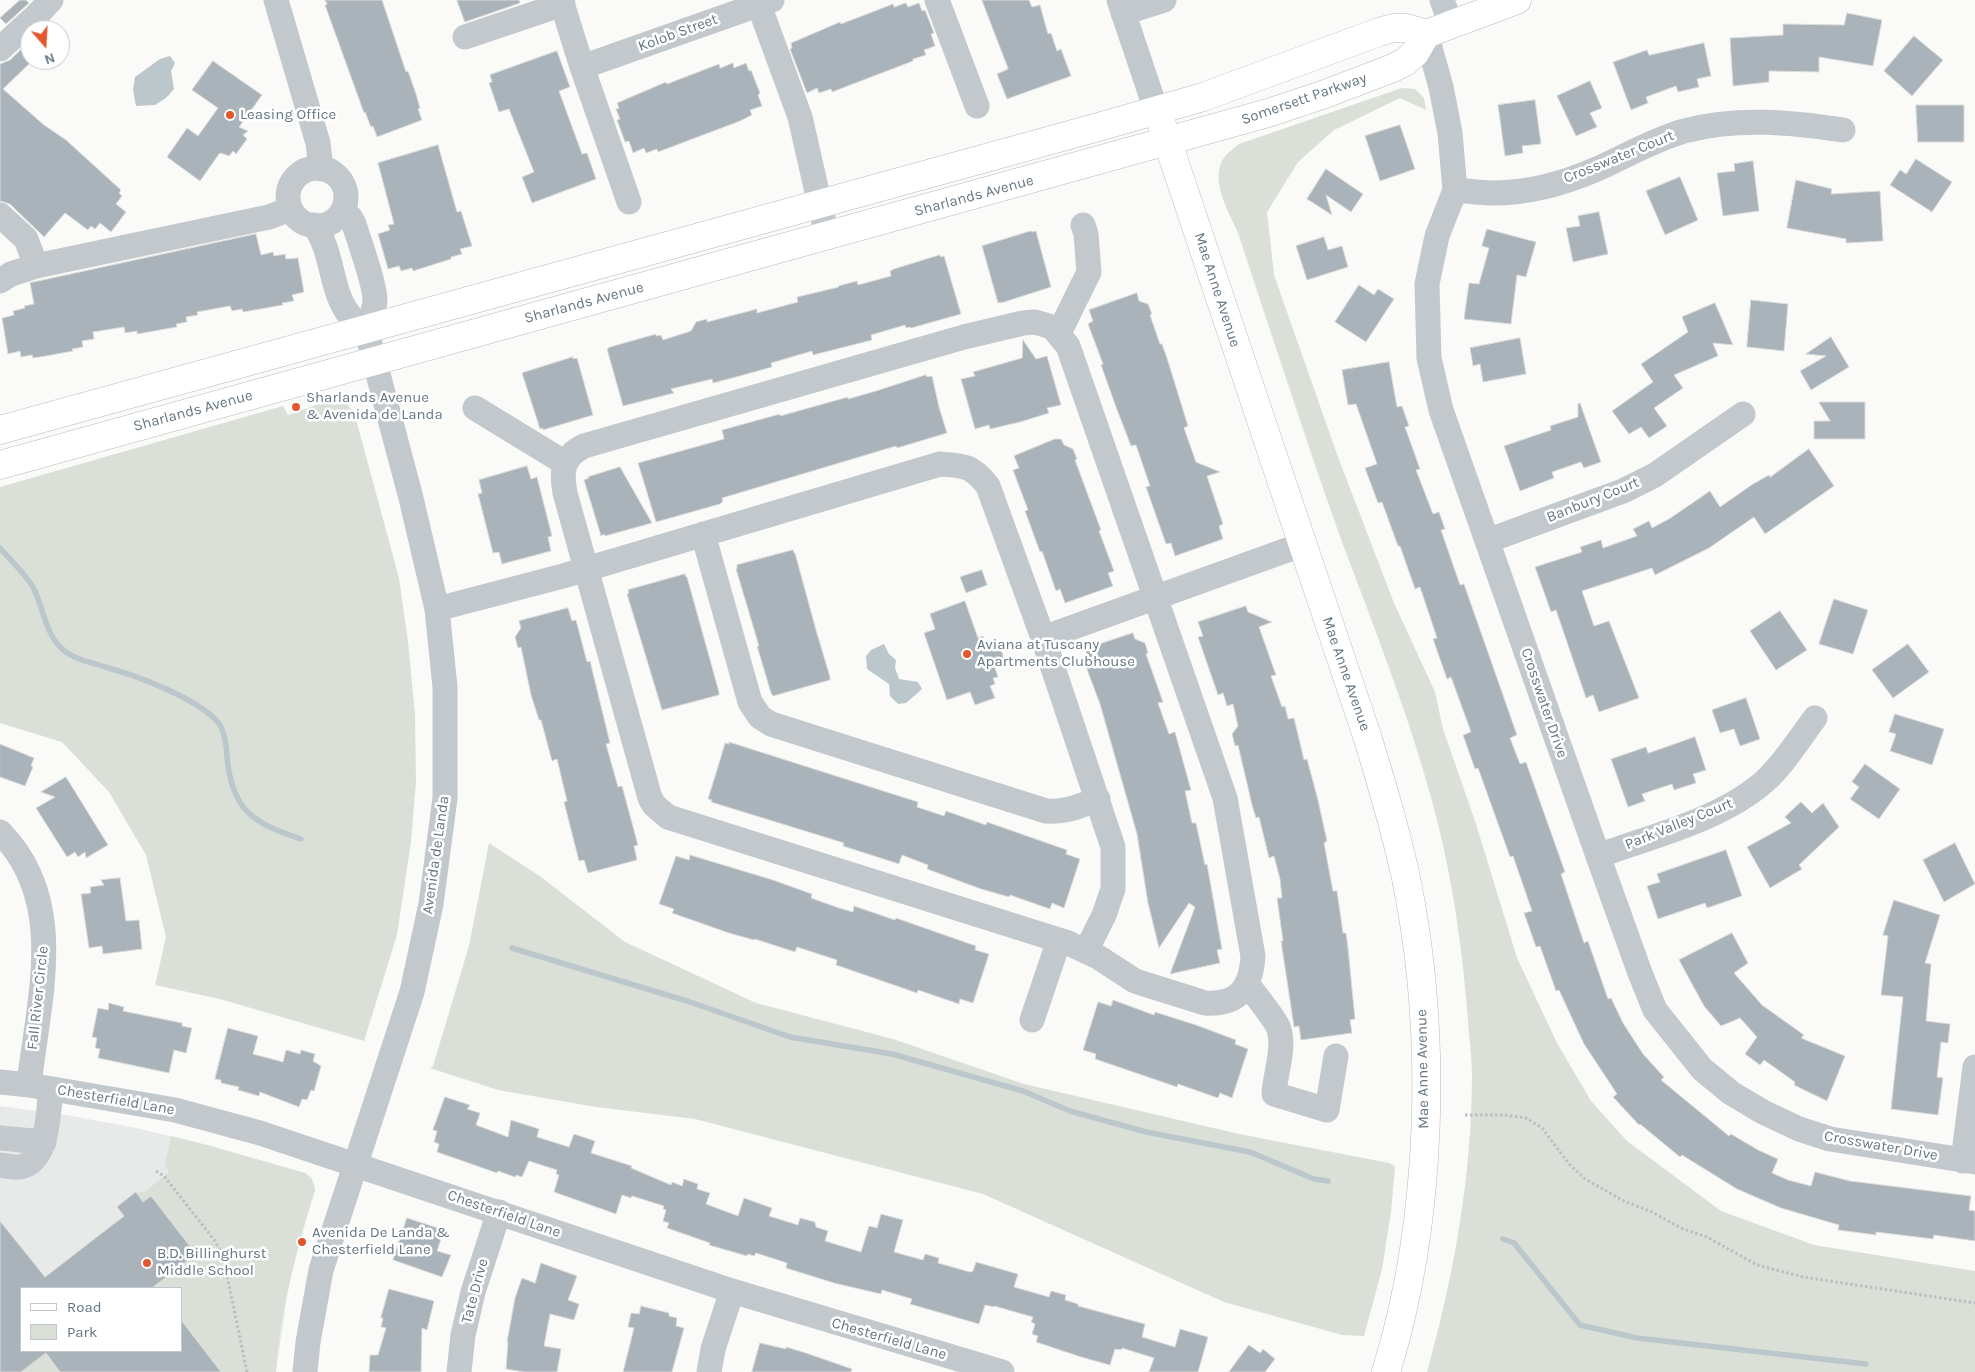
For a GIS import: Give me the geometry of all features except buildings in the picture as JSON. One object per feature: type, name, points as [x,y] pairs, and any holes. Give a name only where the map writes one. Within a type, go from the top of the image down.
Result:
[{"type":"main road","points":[[1,426],[366,329],[1203,97],[1393,28],[1406,28],[1426,34],[1516,0]]},
{"type":"main road","name":"Somersett Parkway","points":[[1168,142],[1293,106],[1393,68],[1405,62],[1415,53],[1426,34]]},
{"type":"main road","name":"Mae Anne Avenue","points":[[1156,110],[1301,545],[1368,739],[1389,808],[1406,879],[1418,949],[1424,1022],[1426,1067],[1423,1164],[1415,1240],[1405,1296],[1386,1372]]},
{"type":"main road","name":"Sharlands Avenue","points":[[0,465],[1168,142]]},
{"type":"street","points":[[0,49],[37,16],[51,0]]},
{"type":"street","points":[[276,0],[318,143],[321,169]]},
{"type":"street","points":[[937,0],[977,106]]},
{"type":"street","points":[[1121,7],[1164,0]]},
{"type":"street","points":[[1442,0],[1451,25]]},
{"type":"street","points":[[465,38],[562,2],[582,67],[629,202]]},
{"type":"street","points":[[766,2],[800,118],[827,236]]},
{"type":"street","name":"Kolob Street","points":[[582,67],[766,2]]},
{"type":"street","name":"Mae Anne Avenue","points":[[1121,7],[1156,110]]},
{"type":"street","name":"Crosswater Drive","points":[[1426,34],[1441,87],[1450,133],[1455,190],[1437,236],[1428,284],[1429,358],[1442,410],[1487,541],[1598,856],[1655,1010],[1702,1069],[1732,1093],[1763,1112],[1799,1129],[1830,1139],[1969,1161]]},
{"type":"street","name":"Crosswater Court","points":[[1455,190],[1494,193],[1530,189],[1564,181],[1596,169],[1645,145],[1684,131],[1724,124],[1761,121],[1797,123],[1843,130]]},
{"type":"street","points":[[312,168],[321,169],[337,175],[344,186],[347,199],[343,211],[334,221],[322,226],[310,225],[298,219],[290,208],[288,196],[292,183],[300,173],[312,168]]},
{"type":"street","points":[[0,281],[11,274],[36,266],[270,217],[290,208]]},
{"type":"street","points":[[314,225],[325,245],[344,307],[351,317],[366,329],[374,310],[374,293],[354,224],[343,211]]},
{"type":"street","points":[[0,215],[26,239],[36,266]]},
{"type":"street","points":[[1059,333],[1089,272],[1086,234],[1083,224]]},
{"type":"street","points":[[1035,322],[1052,327],[1059,333],[1068,346],[1224,798],[1254,956],[1248,985],[1238,995],[1227,1001],[1215,1004],[1205,1003],[1135,981],[1086,951],[1059,940],[668,817],[660,811],[650,798],[565,494],[562,477],[565,463],[575,450],[584,446],[964,337],[1023,323],[1035,322]]},
{"type":"street","name":"Avenida de Landa","points":[[305,1372],[308,1342],[321,1270],[412,992],[431,904],[445,798],[445,687],[437,609],[411,498],[366,329]]},
{"type":"street","points":[[475,408],[565,463]]},
{"type":"street","name":"Banbury Court","points":[[1487,541],[1623,491],[1655,475],[1743,414]]},
{"type":"street","points":[[437,609],[587,569],[940,464],[960,465],[977,472],[988,486],[1043,638],[1098,799],[1112,847],[1113,889],[1104,915],[1086,951]]},
{"type":"street","points":[[703,534],[750,702],[760,717],[771,724],[1046,811],[1057,812],[1072,809],[1098,799]]},
{"type":"street","points":[[1043,638],[1301,545]]},
{"type":"street","name":"Park Valley Court","points":[[1598,856],[1716,813],[1742,799],[1766,780],[1815,718]]},
{"type":"street","name":"Fall River Circle","points":[[0,832],[21,860],[35,889],[42,917],[45,946],[40,1087],[44,1142]]},
{"type":"street","points":[[1032,1020],[1059,940]]},
{"type":"street","points":[[1248,985],[1279,1029],[1280,1050],[1274,1079],[1274,1094],[1327,1110],[1336,1056]]},
{"type":"street","points":[[1969,1161],[1975,1067]]},
{"type":"street","name":"Chesterfield Lane","points":[[0,1082],[175,1110],[260,1133],[732,1292],[1002,1372]]},
{"type":"street","points":[[0,1138],[44,1142],[30,1163],[19,1167],[0,1165]]},
{"type":"street","name":"Tate Drive","points":[[459,1372],[463,1336],[473,1292],[499,1212]]},
{"type":"street","points":[[709,1372],[713,1349],[732,1292]]},
{"type":"path","points":[[1465,1115],[1505,1115],[1526,1118],[1542,1128],[1569,1164],[1585,1179],[1624,1201],[1652,1212],[1683,1229],[1708,1237],[1757,1265],[1803,1277],[1975,1303]]},
{"type":"path","points":[[156,1171],[164,1176],[215,1241],[223,1256],[247,1372]]},
{"type":"shaded area","points":[[170,56],[175,63],[171,71],[174,89],[166,98],[155,105],[136,106],[133,90],[135,77],[160,59]]},
{"type":"shaded area","points":[[884,644],[889,654],[896,660],[895,668],[899,679],[918,682],[922,689],[906,703],[898,704],[890,696],[889,684],[867,669],[866,656],[871,650]]},
{"type":"shaded area","name":"B.D. Billinghurst Middle School","points":[[0,1106],[60,1114],[132,1127],[207,1145],[305,1173],[312,1178],[315,1190],[300,1237],[287,1296],[276,1372],[0,1372]]},
{"type":"green space","points":[[1402,88],[1415,89],[1424,98],[1426,110],[1400,98],[1334,130],[1298,162],[1267,212],[1274,275],[1338,457],[1394,603],[1435,692],[1443,729],[1476,824],[1517,958],[1557,1043],[1591,1101],[1627,1141],[1721,1211],[1814,1245],[1975,1271],[1975,1372],[1427,1372],[1437,1335],[1460,1224],[1469,1150],[1471,1112],[1471,1055],[1463,970],[1452,892],[1436,816],[1415,744],[1391,672],[1325,494],[1238,233],[1222,197],[1219,179],[1222,161],[1239,144]]},
{"type":"green space","points":[[333,399],[344,401],[354,412],[399,578],[408,642],[415,715],[416,781],[411,842],[397,935],[364,1041],[220,999],[155,985],[166,937],[146,855],[109,792],[62,742],[0,723],[0,487],[283,406],[288,415]]},
{"type":"green space","points":[[489,843],[541,877],[625,942],[756,1003],[893,1039],[1024,1084],[1239,1134],[1389,1163],[1395,1166],[1391,1212],[1382,1269],[1364,1336],[1342,1335],[1224,1302],[983,1194],[695,1119],[596,1107],[498,1090],[430,1068],[433,1066],[469,946]]},
{"type":"green space","points":[[171,1136],[305,1173],[311,1178],[315,1190],[285,1303],[276,1372],[221,1372],[182,1321],[182,1287],[153,1287],[196,1254],[151,1196],[143,1202],[136,1193],[146,1191],[169,1172],[165,1166]]},
{"type":"green space","points":[[29,1352],[45,1352],[60,1372],[21,1372],[30,1365],[23,1356]]},
{"type":"waterway","points":[[0,548],[31,583],[46,623],[59,646],[80,659],[165,688],[207,712],[217,721],[223,733],[230,775],[240,802],[258,820],[270,827],[301,839]]},
{"type":"waterway","points":[[512,948],[690,1002],[790,1037],[892,1054],[1023,1091],[1070,1111],[1146,1132],[1250,1152],[1314,1179],[1328,1181]]},
{"type":"waterway","points":[[1503,1239],[1514,1243],[1580,1325],[1637,1338],[1866,1364]]},
{"type":"place","name":"Leasing Office","points":[[230,115]]},
{"type":"place","name":"Sharlands Avenue & Avenida de Landa","points":[[296,407]]},
{"type":"place","name":"Aviana at Tuscany Apartments Clubhouse","points":[[967,654]]},
{"type":"place","name":"Avenida De Landa & Chesterfield Lane","points":[[302,1242]]},
{"type":"place","name":"B.D. Billinghurst Middle School","points":[[147,1263]]}]
